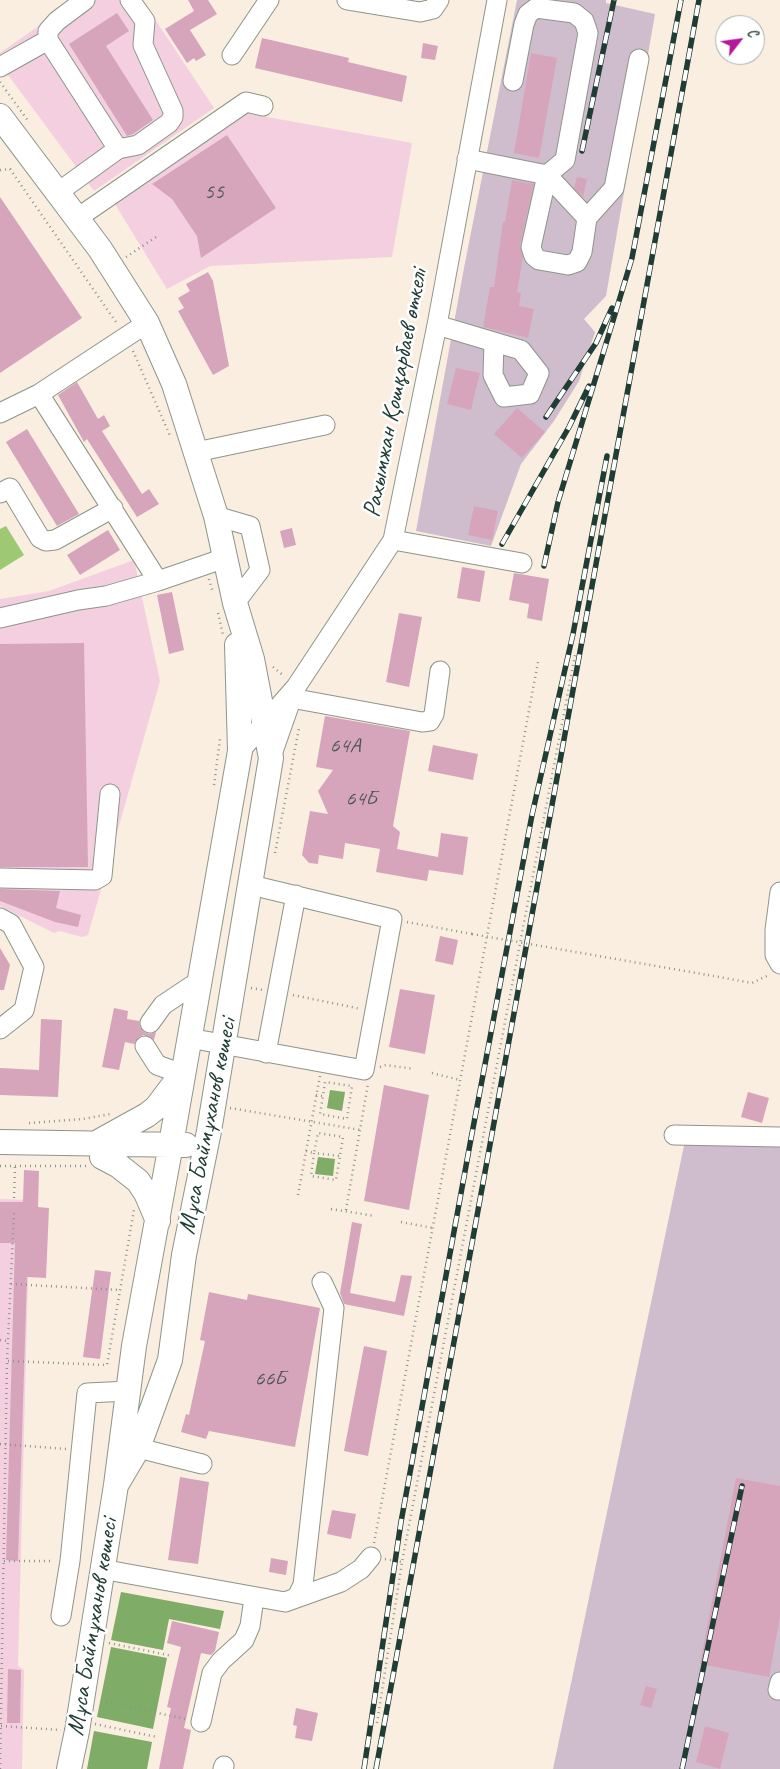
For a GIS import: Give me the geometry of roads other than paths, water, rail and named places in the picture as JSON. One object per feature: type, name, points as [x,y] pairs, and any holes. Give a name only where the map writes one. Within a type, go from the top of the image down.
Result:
[{"type":"main road","points":[[0,116],[111,266],[148,323],[174,384],[216,516],[215,561],[222,605],[252,659],[271,758]]},
{"type":"main road","name":"Мұса Баймұханов көшесі","points":[[69,1769],[116,1485],[134,1346],[158,1220],[182,1074],[240,751],[222,605]]},
{"type":"main road","name":"Мұса Баймұханов көшесі","points":[[116,1485],[138,1448],[170,1360],[184,1255],[204,1155],[271,758]]},
{"type":"main road","points":[[96,1155],[156,1108],[182,1074]]},
{"type":"main road","points":[[0,1142],[96,1155],[119,1166],[138,1181],[146,1193],[158,1220]]},
{"type":"main road","points":[[8,1162],[96,1155],[170,1152],[204,1155]]},
{"type":"main road","points":[[134,1346],[140,1362],[154,1369],[162,1367],[170,1360]]},
{"type":"street","points":[[85,0],[57,21],[48,32],[48,40],[118,149]]},
{"type":"street","points":[[57,193],[118,149],[138,145],[169,123],[173,117],[173,111],[143,45],[145,21],[130,0]]},
{"type":"street","points":[[232,54],[269,0]]},
{"type":"street","points":[[347,0],[420,12],[433,9],[440,0]]},
{"type":"street","name":"Рахымжан Қошқарбаев өткелі","points":[[240,751],[264,723],[297,695],[393,540],[437,325],[497,0]]},
{"type":"street","points":[[513,81],[524,24],[528,14],[536,8],[574,13],[584,21],[588,33],[565,160],[547,175],[531,247],[534,256],[539,260],[568,265],[577,262],[582,252],[587,218],[614,188],[639,59]]},
{"type":"street","points":[[0,67],[48,40]]},
{"type":"street","points":[[76,219],[246,102],[263,106]]},
{"type":"street","points":[[467,159],[547,175],[587,218]]},
{"type":"street","points":[[0,413],[39,394],[148,323]]},
{"type":"street","points":[[437,325],[494,342]]},
{"type":"street","points":[[39,394],[158,581]]},
{"type":"street","points":[[196,452],[325,425]]},
{"type":"street","points":[[0,493],[10,488],[40,538],[46,541],[55,540],[113,508]]},
{"type":"street","points":[[216,516],[250,526],[260,570],[222,605]]},
{"type":"street","points":[[393,540],[522,563]]},
{"type":"street","points":[[0,618],[78,600],[106,596],[158,581],[215,561]]},
{"type":"street","points":[[256,680],[270,691],[422,722],[430,720],[434,714],[440,671]]},
{"type":"street","points":[[271,758],[297,695]]},
{"type":"street","points":[[0,878],[95,880],[102,876],[110,794]]},
{"type":"street","points":[[189,1038],[364,1070],[392,919],[251,885]]},
{"type":"street","points":[[776,969],[775,930],[780,892]]},
{"type":"street","points":[[266,1053],[296,895]]},
{"type":"street","points":[[0,918],[11,924],[34,967],[24,1010],[0,1029]]},
{"type":"street","points":[[150,1023],[163,1005],[199,980]]},
{"type":"street","points":[[146,1046],[157,1066],[182,1074]]},
{"type":"street","points":[[674,1135],[780,1137]]},
{"type":"street","points":[[297,1597],[303,1585],[334,1308],[322,1282]]},
{"type":"street","points":[[61,1616],[70,1561],[87,1393],[129,1392]]},
{"type":"street","points":[[138,1448],[202,1464]]},
{"type":"street","points":[[101,1569],[254,1598],[285,1602],[341,1582],[361,1569],[371,1557]]},
{"type":"street","points":[[202,1722],[212,1673],[221,1661],[244,1640],[250,1626],[254,1598]]},
{"type":"railway","points":[[582,151],[614,0]]},
{"type":"railway","points":[[544,566],[558,502],[632,258],[681,0]]},
{"type":"railway","points":[[376,1769],[699,0]]},
{"type":"railway","points":[[546,417],[596,343],[612,308]]},
{"type":"railway","points":[[502,544],[569,427],[589,386]]},
{"type":"railway","points":[[364,1769],[401,1522],[470,1144],[532,815],[573,634],[607,456]]},
{"type":"railway","points":[[682,1769],[742,1486]]}]
